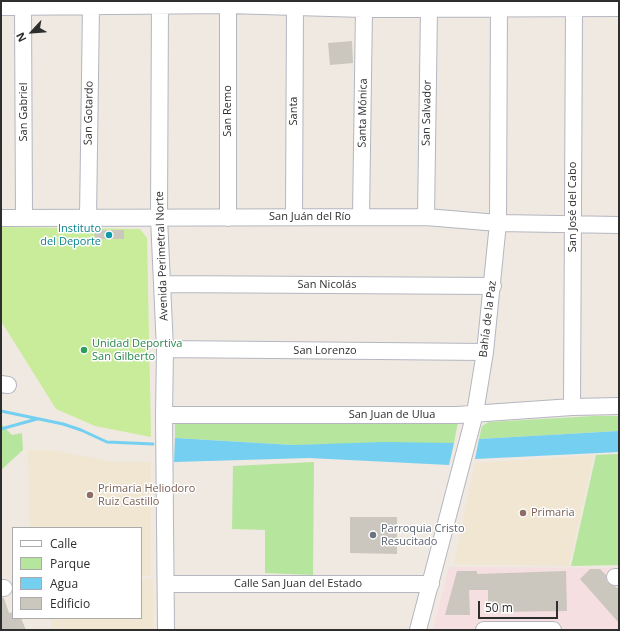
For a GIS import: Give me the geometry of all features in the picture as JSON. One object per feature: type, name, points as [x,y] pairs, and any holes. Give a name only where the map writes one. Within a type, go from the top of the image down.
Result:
[{"type":"street","points":[[1,7],[91,7],[160,3],[364,9],[429,9],[499,4],[574,8],[619,8]]},
{"type":"street","name":"Avenida Perimetral Norte","points":[[160,3],[159,218],[165,349],[164,415],[166,630]]},
{"type":"street","name":"Bahía de la Paz","points":[[418,630],[475,413],[493,286],[498,222],[499,4]]},
{"type":"street","name":"San Remo","points":[[228,5],[228,218]]},
{"type":"street","name":"San Gabriel","points":[[23,6],[24,218]]},
{"type":"street","name":"Santa","points":[[294,216],[295,6]]},
{"type":"street","name":"San Gotardo","points":[[88,218],[91,7]]},
{"type":"street","name":"San José del Cabo","points":[[572,407],[574,8]]},
{"type":"street","name":"Santa Mónica","points":[[361,217],[364,9]]},
{"type":"street","name":"San Salvador","points":[[426,217],[429,9]]},
{"type":"street","name":"San Juán del Río","points":[[1,218],[228,218],[294,216],[426,217],[498,222],[619,225]]},
{"type":"street","name":"San Nicolás","points":[[162,284],[493,286]]},
{"type":"street","name":"San Lorenzo","points":[[165,349],[484,352]]},
{"type":"street","name":"San Juan de Ulua","points":[[164,415],[457,415],[572,407],[619,406]]},
{"type":"street","name":"Calle San Juan del Estado","points":[[166,584],[430,584]]},
{"type":"street","points":[[490,630],[553,630]]},
{"type":"shaded area","name":"Primaria Heliodoro Ruiz Castillo","points":[[28,450],[52,450],[113,462],[151,462],[151,576],[142,576],[142,527],[30,527]]},
{"type":"shaded area","name":"Primaria","points":[[594,455],[569,566],[454,564],[475,463]]},
{"type":"shaded area","points":[[449,567],[619,568],[619,630],[433,630]]},
{"type":"shaded area","points":[[142,579],[153,579],[153,630],[51,630],[51,619],[142,619]]},
{"type":"green space","name":"Unidad Deportiva San Gilberto","points":[[1,227],[140,229],[147,238],[151,437],[95,426],[56,409],[1,321]]},
{"type":"green space","points":[[619,416],[619,431],[479,439],[482,426],[489,422]]},
{"type":"green space","points":[[458,422],[454,443],[293,445],[175,438],[175,423]]},
{"type":"green space","points":[[1,424],[12,435],[22,433],[23,450],[1,470]]},
{"type":"green space","points":[[619,454],[619,565],[571,566],[596,455]]},
{"type":"green space","points":[[314,462],[313,575],[265,573],[265,530],[232,529],[233,466]]},
{"type":"water","points":[[619,431],[619,452],[475,459],[479,439]]},
{"type":"water","points":[[175,438],[293,445],[384,442],[454,443],[449,465],[309,458],[174,462]]},
{"type":"building","points":[[352,41],[353,63],[330,65],[328,43]]},
{"type":"building","name":"Instituto del Deporte","points":[[94,230],[124,230],[124,239],[95,239]]},
{"type":"building","name":"Parroquia Cristo Resucitado","points":[[350,517],[397,517],[397,554],[350,553]]},
{"type":"building","points":[[590,569],[600,569],[606,575],[607,582],[619,589],[619,623],[580,579]]},
{"type":"building","points":[[457,571],[477,571],[477,574],[566,571],[567,611],[488,612],[488,590],[469,590],[470,615],[445,615]]},
{"type":"building","points":[[1,598],[4,598],[9,613],[12,612],[12,619],[21,619],[26,630],[1,630]]},
{"type":"waterway","points":[[1,411],[63,424],[81,430],[107,442],[153,444]]},
{"type":"waterway","points":[[1,429],[37,419]]},
{"type":"place","name":"Instituto del Deporte","points":[[109,235]]},
{"type":"place","name":"Unidad Deportiva San Gilberto","points":[[84,350]]},
{"type":"place","name":"Primaria Heliodoro Ruiz Castillo","points":[[90,495]]},
{"type":"place","name":"Primaria","points":[[523,513]]},
{"type":"place","name":"Parroquia Cristo Resucitado","points":[[373,535]]}]
